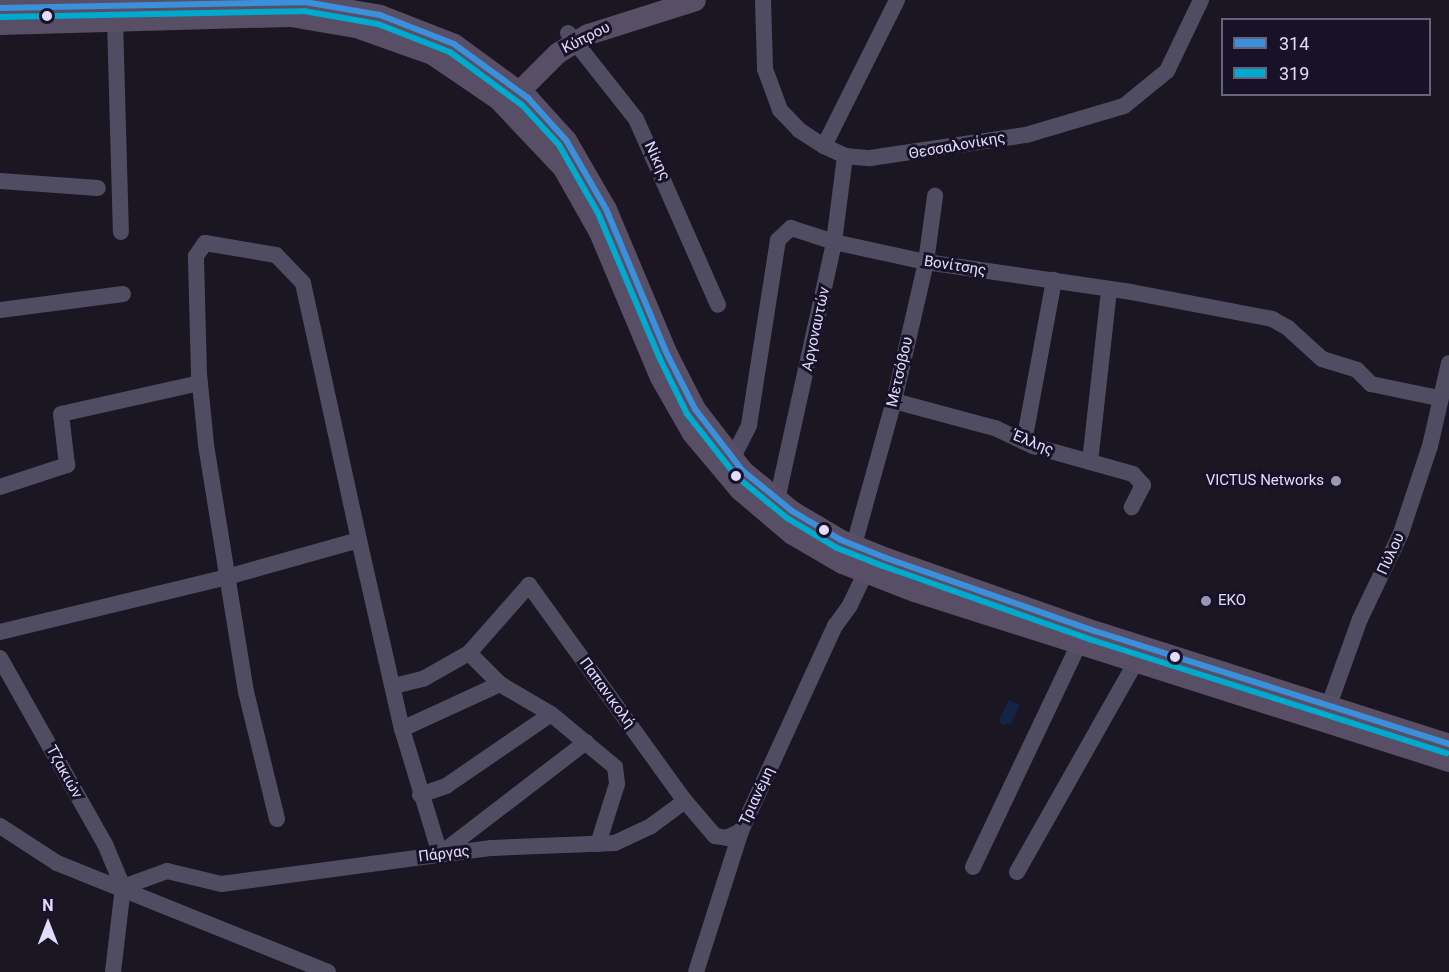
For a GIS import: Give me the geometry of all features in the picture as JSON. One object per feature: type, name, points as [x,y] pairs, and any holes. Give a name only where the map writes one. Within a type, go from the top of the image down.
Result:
[{"type":"main road","name":"Κύπρου","points":[[509,90],[557,53],[572,36],[609,13],[652,0]]},
{"type":"main road","name":"Κύπρου","points":[[572,36],[695,0]]},
{"type":"main road","points":[[2,10],[249,1],[336,6],[380,15],[426,31],[468,53],[509,90],[552,123],[583,166],[615,228],[680,382],[732,459],[777,500],[862,558],[1080,642],[1449,760]]},
{"type":"main road","points":[[2,10],[115,21],[265,15],[329,21],[419,48],[453,66],[509,90],[577,189],[660,377],[703,447],[740,490],[777,523],[811,547],[862,558],[1449,744]]},
{"type":"street","name":"Θεσσαλονίκης","points":[[763,0],[763,58],[772,97],[792,124],[824,146],[845,156],[899,156],[1026,135],[1125,106],[1167,71],[1201,0]]},
{"type":"street","points":[[824,146],[897,0]]},
{"type":"street","points":[[115,21],[122,232]]},
{"type":"street","name":"Νίκης","points":[[572,36],[626,103],[648,141],[718,305]]},
{"type":"street","name":"Αργοναυτών","points":[[777,500],[834,242],[845,156]]},
{"type":"street","points":[[0,182],[98,188]]},
{"type":"street","name":"Μετσόβου","points":[[862,558],[894,401],[926,262],[935,196]]},
{"type":"street","name":"Βονίτσης","points":[[732,459],[748,425],[778,240],[783,231],[803,229],[834,242],[926,262],[1131,292],[1282,323],[1319,356],[1357,370],[1371,384],[1438,398]]},
{"type":"street","points":[[277,819],[246,692],[227,577],[200,383],[198,248],[217,242],[276,255],[305,287],[402,729],[420,795],[440,854],[586,742]]},
{"type":"street","points":[[1024,442],[1054,280]]},
{"type":"street","points":[[1090,462],[1109,289]]},
{"type":"street","points":[[0,310],[123,294]]},
{"type":"street","name":"Πύλου","points":[[1329,705],[1360,619],[1401,532],[1430,446],[1438,398],[1449,363]]},
{"type":"street","points":[[0,487],[67,465],[62,414],[200,383]]},
{"type":"street","name":"Έλλης","points":[[894,401],[995,428],[1024,442],[1141,479],[1143,489],[1132,507]]},
{"type":"street","points":[[0,632],[227,577],[359,540]]},
{"type":"street","name":"Τριανέμη","points":[[696,972],[741,831],[835,626],[840,600],[862,558]]},
{"type":"street","name":"Παπανικολή","points":[[469,653],[529,585],[684,801]]},
{"type":"street","points":[[973,867],[1080,642]]},
{"type":"street","points":[[394,686],[423,679],[469,653],[500,684],[551,714],[611,761],[617,777],[598,844]]},
{"type":"street","name":"Τζακιών","points":[[0,658],[105,844],[123,887]]},
{"type":"street","points":[[1017,872],[1137,660]]},
{"type":"street","points":[[402,729],[500,684]]},
{"type":"street","points":[[420,795],[446,786],[551,714]]},
{"type":"street","points":[[684,801],[715,836],[727,838],[741,831]]},
{"type":"street","name":"Πάργας","points":[[123,887],[167,871],[221,884],[492,848],[598,844],[636,835],[684,801]]},
{"type":"street","points":[[0,826],[57,862],[328,972]]},
{"type":"street","points":[[113,972],[123,887]]},
{"type":"water","points":[[1009,700],[1020,705],[1011,724],[1002,725],[999,720]]},
{"type":"transit line","name":"314","points":[[0,8],[305,2],[380,15],[454,44],[528,98],[566,140],[606,209],[667,354],[695,409],[743,471],[792,511],[841,540],[886,558],[1095,631],[1449,744]]},
{"type":"transit line","name":"319","points":[[0,17],[304,11],[378,24],[450,52],[522,105],[559,145],[598,213],[659,357],[687,414],[737,477],[787,518],[837,548],[883,566],[1092,640],[1446,753]]},
{"type":"place","name":"VICTUS Networks","points":[[1336,481]]},
{"type":"place","name":"EKO","points":[[1206,601]]}]
